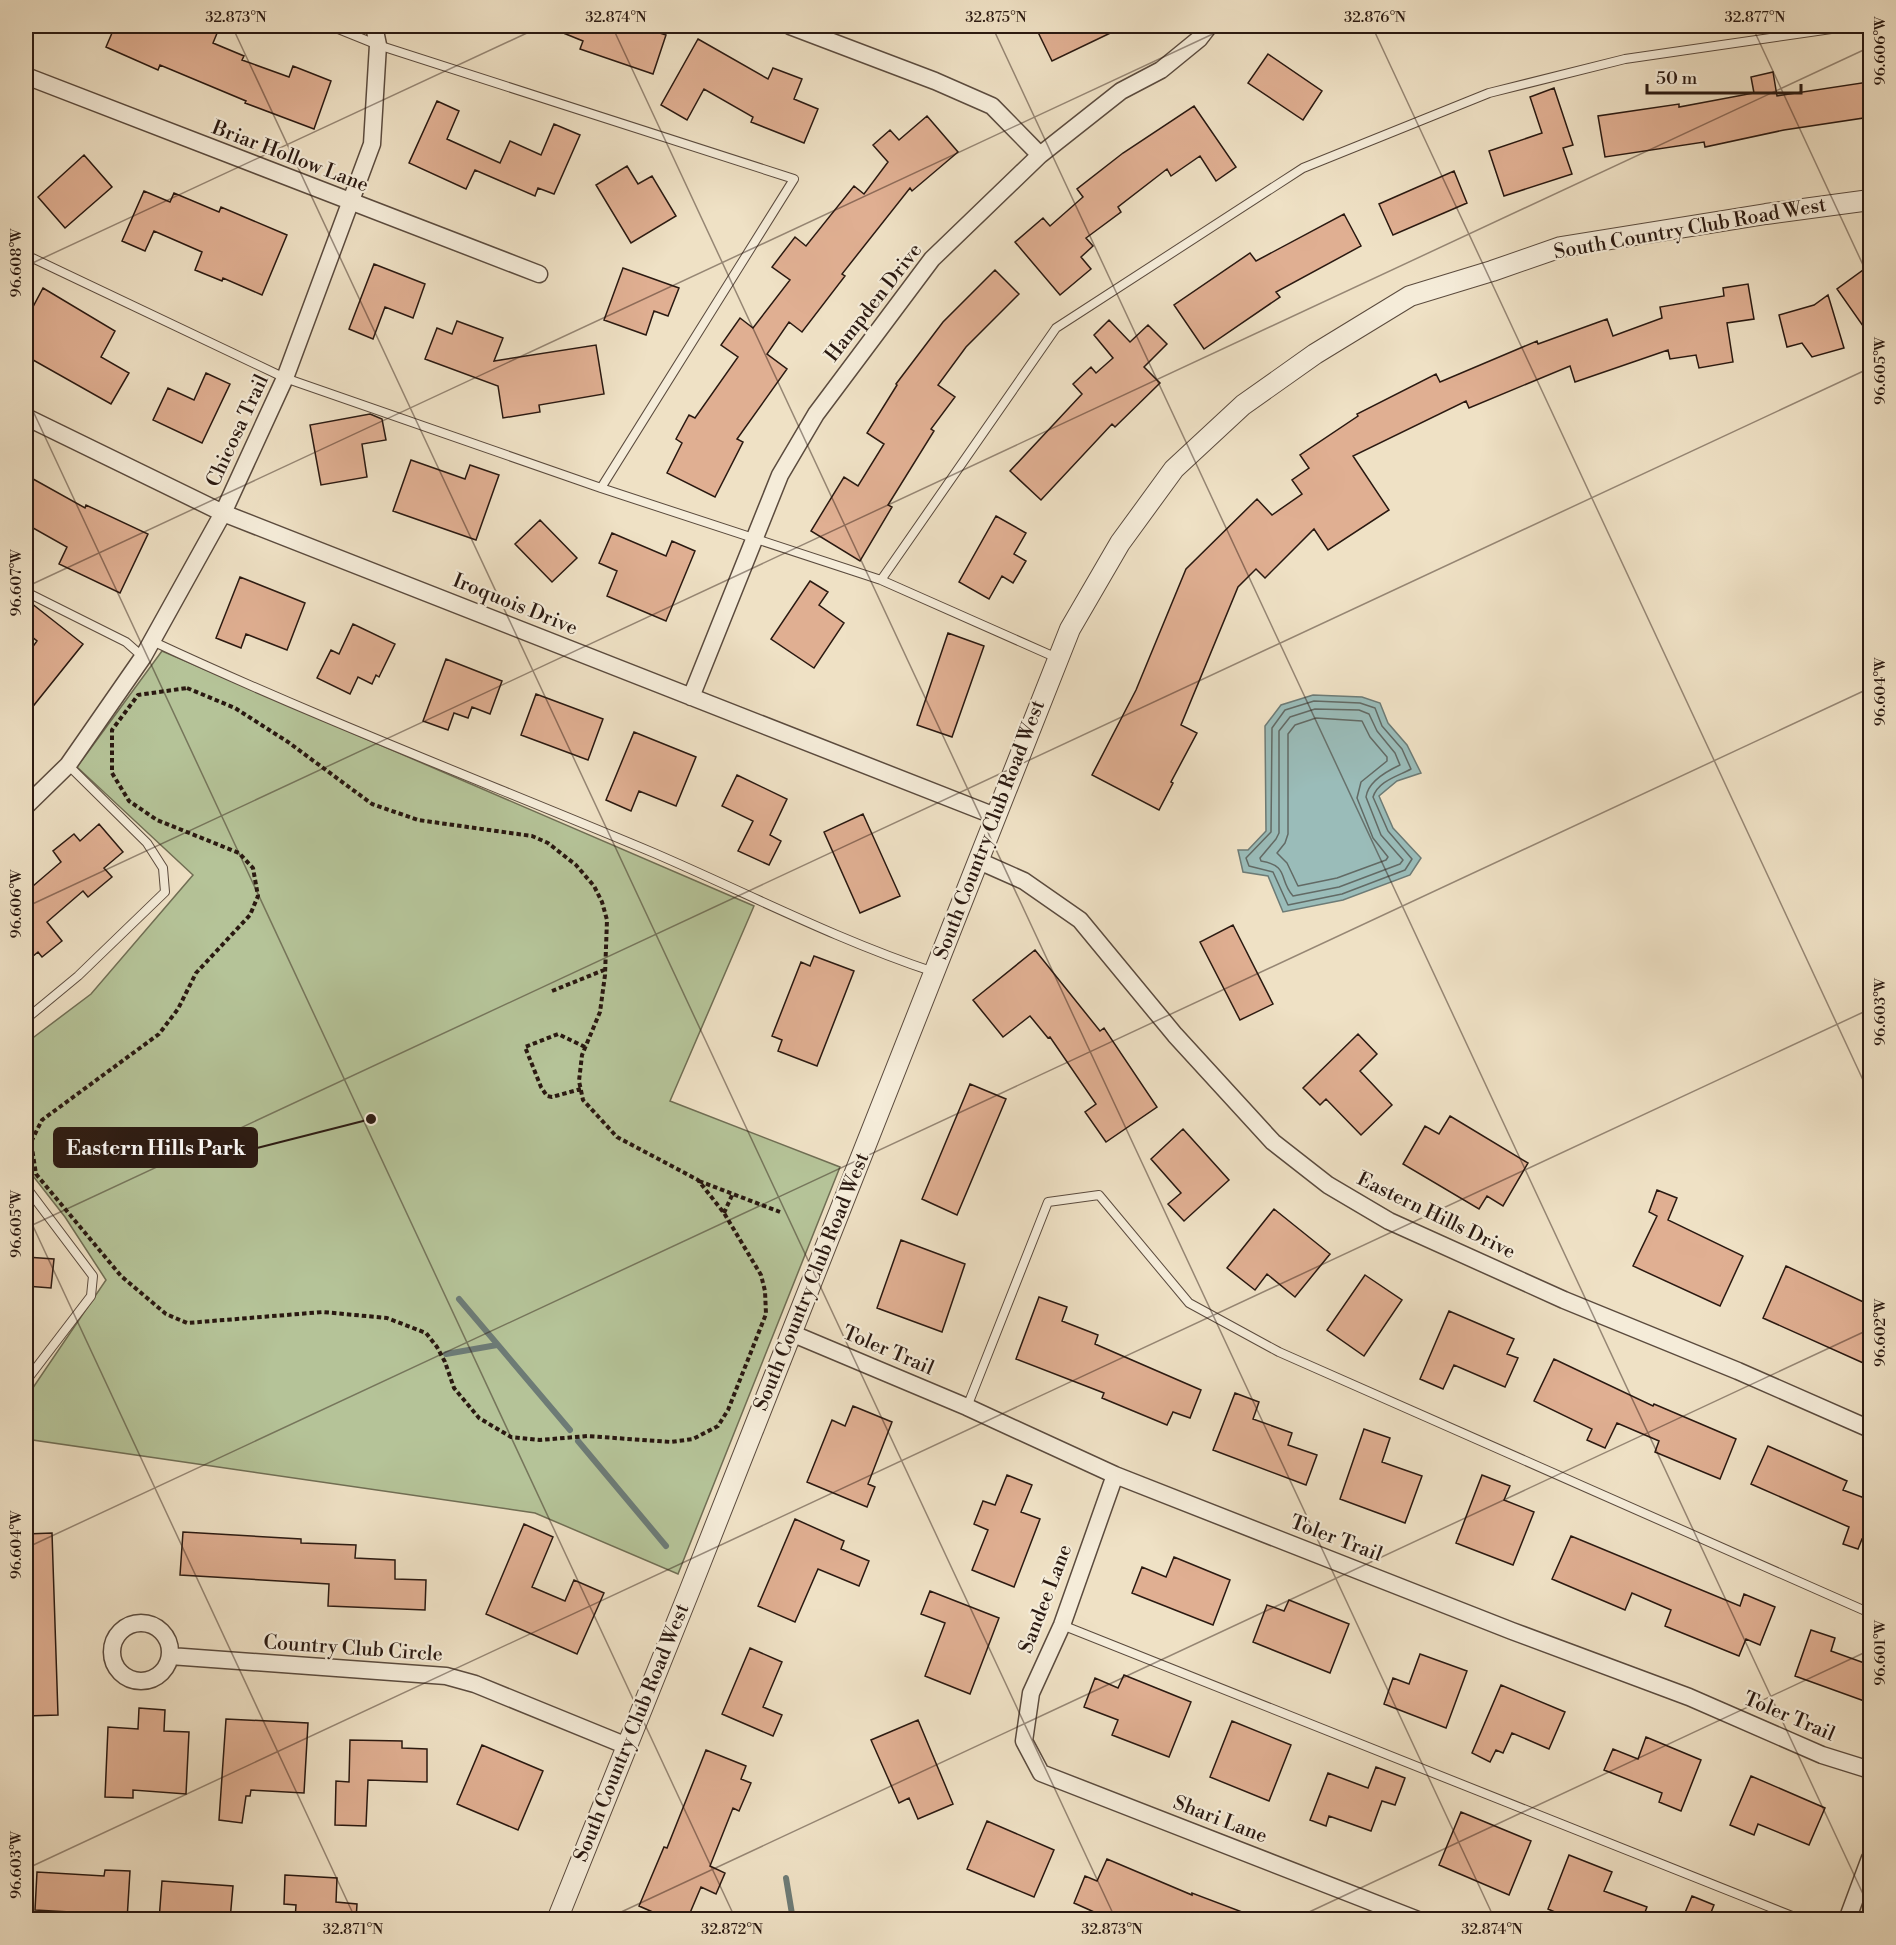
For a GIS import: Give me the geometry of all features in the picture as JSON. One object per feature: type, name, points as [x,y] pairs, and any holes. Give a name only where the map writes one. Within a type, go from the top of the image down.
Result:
[{"type":"street","name":"Chicosa Trail","points":[[26,806],[68,765],[143,657],[223,513],[285,378],[372,144],[378,45],[374,26]]},
{"type":"street","points":[[790,26],[935,81],[992,106],[1040,155]]},
{"type":"street","name":"Hampden Drive","points":[[691,697],[780,475],[823,405],[932,259],[1040,155],[1121,91],[1161,70],[1199,39],[1209,26]]},
{"type":"street","name":"Briar Hollow Lane","points":[[26,76],[350,203],[539,274]]},
{"type":"street","name":"South Country Club Road West","points":[[557,1920],[1070,628],[1120,543],[1174,469],[1243,405],[1315,354],[1410,296],[1562,247],[1766,214],[1870,200]]},
{"type":"street","name":"Iroquois Drive","points":[[26,417],[223,513],[995,816]]},
{"type":"street","name":"Eastern Hills Drive","points":[[979,861],[1024,881],[1080,920],[1175,1035],[1273,1142],[1328,1185],[1389,1221],[1564,1300],[1738,1371],[1870,1429]]},
{"type":"street","name":"Toler Trail","points":[[791,1333],[967,1407],[1115,1475],[1512,1631],[1689,1697],[1822,1755],[1870,1770]]},
{"type":"street","name":"Sandee Lane","points":[[1024,1741],[1031,1693],[1062,1625],[1115,1475]]},
{"type":"street","name":"Country Club Circle","points":[[170,1656],[446,1676],[475,1684],[627,1746]]},
{"type":"street","name":"Shari Lane","points":[[1024,1741],[1041,1773],[1418,1920]]},
{"type":"street","points":[[1846,1920],[1870,1858]]},
{"type":"lane","points":[[331,26],[378,45],[794,179],[602,488]]},
{"type":"lane","points":[[881,580],[1056,328],[1303,168],[1489,93],[1626,59],[1852,26]]},
{"type":"lane","points":[[26,255],[285,378],[602,488],[881,580],[1058,658]]},
{"type":"lane","points":[[26,592],[126,642],[143,657]]},
{"type":"lane","points":[[152,641],[373,738],[434,761],[653,853],[796,918],[934,972]]},
{"type":"lane","points":[[26,1019],[78,976],[165,892],[163,868],[147,843],[68,765]]},
{"type":"lane","points":[[26,1187],[93,1276],[91,1296],[26,1381]]},
{"type":"lane","points":[[967,1407],[1048,1202],[1100,1195],[1189,1303],[1280,1352],[1870,1613]]},
{"type":"lane","points":[[1062,1625],[1802,1920]]},
{"type":"path","points":[[698,1180],[724,1213],[761,1275],[765,1291],[766,1314],[728,1410],[717,1426],[693,1439],[671,1442],[587,1436],[540,1440],[511,1437],[479,1418],[454,1388],[445,1362],[426,1333],[387,1318],[323,1312],[187,1323],[166,1314],[121,1276],[36,1174],[31,1142],[42,1120],[159,1034],[178,1009],[196,973],[250,915],[258,896],[253,868],[239,853],[157,820],[129,801],[112,773],[112,730],[138,694],[187,688],[235,708],[288,742],[372,804],[418,820],[532,836],[548,843],[576,865],[594,886],[607,920],[600,1012],[585,1047],[579,1081],[583,1100],[617,1137],[698,1180],[780,1212]]},
{"type":"path","points":[[552,991],[604,970]]},
{"type":"path","points":[[581,1089],[552,1097],[547,1096],[541,1088],[525,1047],[558,1034],[585,1047]]},
{"type":"path","points":[[724,1213],[733,1193]]},
{"type":"green space","points":[[162,651],[754,906],[670,1101],[840,1167],[678,1574],[535,1513],[26,1439],[26,1398],[106,1280],[65,1217],[26,1167],[26,1043],[91,994],[193,875],[77,767]]},
{"type":"water","points":[[1313,695],[1362,697],[1380,703],[1388,723],[1407,745],[1421,773],[1397,781],[1379,796],[1393,828],[1421,858],[1410,875],[1343,900],[1283,912],[1268,876],[1243,872],[1238,850],[1248,850],[1266,831],[1265,726],[1281,705]]},
{"type":"building","points":[[115,26],[220,26],[213,43],[244,56],[242,60],[289,77],[293,66],[331,81],[314,129],[245,103],[246,101],[160,65],[158,70],[106,47]]},
{"type":"building","points":[[546,26],[638,26],[666,35],[653,74],[580,49],[583,41]]},
{"type":"building","points":[[1035,26],[1125,26],[1052,61]]},
{"type":"building","points":[[698,39],[768,79],[773,68],[802,79],[794,99],[818,109],[804,143],[751,122],[753,117],[704,89],[687,120],[661,105]]},
{"type":"building","points":[[1268,54],[1322,91],[1303,120],[1248,83]]},
{"type":"building","points":[[1773,72],[1777,96],[1868,82],[1870,117],[1784,130],[1705,147],[1704,142],[1605,157],[1598,116],[1679,104],[1679,107],[1754,93],[1751,77]]},
{"type":"building","points":[[1554,88],[1573,145],[1563,148],[1572,174],[1504,196],[1489,151],[1542,133],[1530,97]]},
{"type":"building","points":[[437,101],[459,111],[447,139],[500,163],[510,141],[541,155],[554,124],[580,135],[554,194],[538,188],[535,196],[475,170],[466,189],[409,163]]},
{"type":"building","points":[[1194,106],[1236,167],[1216,181],[1200,156],[1171,176],[1167,169],[1118,207],[1121,212],[1086,238],[1093,246],[1081,257],[1091,269],[1060,295],[1015,242],[1043,218],[1050,226],[1083,197],[1077,189],[1123,153]]},
{"type":"building","points":[[927,116],[958,152],[912,191],[910,188],[842,274],[845,276],[802,332],[789,322],[767,354],[787,369],[737,439],[743,442],[715,497],[667,473],[682,443],[676,439],[689,415],[695,418],[738,357],[721,345],[740,318],[753,328],[790,280],[772,267],[795,237],[806,246],[854,186],[864,194],[888,162],[873,145],[890,130],[899,140]]},
{"type":"building","points":[[84,155],[112,187],[65,228],[38,197]]},
{"type":"building","points":[[627,166],[638,184],[652,176],[676,216],[631,243],[596,185]]},
{"type":"building","points":[[1454,171],[1467,203],[1393,235],[1379,204]]},
{"type":"building","points":[[144,191],[170,202],[174,193],[219,212],[221,207],[287,235],[262,295],[223,278],[222,281],[195,270],[202,252],[154,231],[145,251],[122,241]]},
{"type":"building","points":[[1344,214],[1361,246],[1276,292],[1280,297],[1204,349],[1174,305],[1250,253],[1256,261]]},
{"type":"building","points":[[374,264],[425,284],[413,318],[385,307],[373,339],[349,329]]},
{"type":"building","points":[[1870,265],[1870,336],[1837,289]]},
{"type":"building","points":[[623,268],[679,288],[668,316],[654,311],[646,335],[604,320]]},
{"type":"building","points":[[995,270],[1019,294],[966,347],[938,385],[955,397],[931,429],[934,431],[888,505],[892,507],[860,561],[811,531],[844,477],[858,486],[884,444],[867,433],[896,384],[943,322]]},
{"type":"building","points":[[1748,284],[1754,319],[1727,323],[1733,362],[1699,368],[1696,355],[1670,359],[1668,350],[1575,382],[1570,366],[1469,408],[1466,401],[1353,456],[1389,510],[1328,550],[1314,529],[1265,578],[1256,569],[1238,587],[1181,725],[1197,733],[1159,810],[1092,775],[1136,690],[1186,569],[1257,499],[1272,515],[1302,494],[1292,480],[1309,468],[1300,455],[1358,416],[1357,414],[1436,374],[1440,382],[1537,341],[1538,344],[1607,319],[1613,336],[1662,318],[1660,307],[1724,296],[1723,288]]},
{"type":"building","points":[[43,288],[115,331],[101,357],[129,373],[111,404],[26,356],[26,320]]},
{"type":"building","points":[[1828,295],[1844,348],[1812,357],[1802,343],[1787,347],[1779,315],[1814,305]]},
{"type":"building","points":[[1109,320],[1130,342],[1148,325],[1167,344],[1144,367],[1160,383],[1115,427],[1112,424],[1041,500],[1010,471],[1082,394],[1073,384],[1091,367],[1096,373],[1113,358],[1094,335]]},
{"type":"building","points":[[457,321],[503,338],[494,361],[596,345],[604,394],[539,405],[540,412],[503,418],[498,386],[425,359],[437,328],[452,334]]},
{"type":"building","points":[[206,373],[230,384],[202,443],[153,420],[168,388],[194,400]]},
{"type":"building","points":[[370,414],[382,419],[386,440],[362,444],[367,477],[321,485],[310,425]]},
{"type":"building","points":[[411,460],[465,479],[470,465],[499,475],[476,540],[393,511]]},
{"type":"building","points":[[26,475],[85,508],[86,505],[148,534],[120,593],[59,564],[67,547],[26,524]]},
{"type":"building","points":[[996,516],[1026,533],[1014,554],[1026,561],[1013,583],[1002,576],[989,599],[959,582]]},
{"type":"building","points":[[540,520],[577,558],[552,582],[515,544]]},
{"type":"building","points":[[612,533],[666,556],[672,541],[695,551],[666,621],[607,596],[617,571],[599,563]]},
{"type":"building","points":[[240,577],[305,603],[287,650],[246,634],[241,648],[216,638]]},
{"type":"building","points":[[810,581],[828,592],[819,605],[844,623],[814,668],[771,639]]},
{"type":"building","points":[[26,599],[83,644],[26,715],[26,656],[37,641],[26,632]]},
{"type":"building","points":[[353,624],[395,644],[379,677],[376,675],[372,684],[358,677],[350,694],[317,678],[331,650],[339,654]]},
{"type":"building","points":[[948,633],[984,646],[952,737],[917,725]]},
{"type":"building","points":[[446,659],[502,681],[490,714],[472,707],[468,718],[454,713],[448,730],[423,721]]},
{"type":"building","points":[[536,694],[603,719],[588,760],[521,735]]},
{"type":"building","points":[[634,732],[696,757],[676,806],[639,791],[631,811],[606,800]]},
{"type":"building","points":[[737,775],[787,799],[770,835],[781,841],[769,865],[738,851],[753,821],[722,806]]},
{"type":"building","points":[[863,814],[900,896],[860,913],[824,832]]},
{"type":"building","points":[[99,824],[123,852],[104,868],[112,877],[88,897],[83,891],[47,922],[62,941],[42,957],[38,952],[26,962],[26,892],[61,862],[53,851],[74,834],[80,841]]},
{"type":"building","points":[[1233,925],[1273,1004],[1240,1020],[1200,942]]},
{"type":"building","points":[[1035,950],[1100,1031],[1104,1028],[1157,1107],[1106,1142],[1085,1112],[1096,1104],[1050,1037],[1048,1038],[1030,1016],[1003,1037],[973,1000]]},
{"type":"building","points":[[814,956],[854,971],[817,1066],[778,1051],[782,1040],[772,1036],[801,962],[810,966]]},
{"type":"building","points":[[1358,1034],[1377,1054],[1360,1071],[1392,1105],[1361,1135],[1326,1099],[1320,1105],[1303,1088]]},
{"type":"building","points":[[970,1084],[1006,1099],[957,1215],[922,1199]]},
{"type":"building","points":[[1450,1116],[1528,1163],[1503,1206],[1487,1196],[1479,1209],[1403,1164],[1425,1126],[1439,1134]]},
{"type":"building","points":[[1183,1129],[1229,1180],[1184,1221],[1168,1204],[1181,1193],[1151,1159]]},
{"type":"building","points":[[1657,1190],[1677,1198],[1668,1220],[1743,1256],[1720,1306],[1633,1266],[1657,1216],[1649,1212]]},
{"type":"building","points":[[1274,1209],[1330,1254],[1295,1297],[1267,1274],[1255,1290],[1227,1268]]},
{"type":"building","points":[[901,1240],[965,1264],[942,1332],[877,1308]]},
{"type":"building","points":[[26,1257],[54,1259],[51,1288],[26,1286]]},
{"type":"building","points":[[1786,1266],[1870,1305],[1870,1366],[1763,1318]]},
{"type":"building","points":[[1365,1275],[1402,1300],[1364,1356],[1327,1330]]},
{"type":"building","points":[[1039,1297],[1067,1307],[1062,1321],[1098,1335],[1095,1344],[1201,1390],[1190,1418],[1173,1412],[1167,1425],[1102,1398],[1104,1393],[1016,1359]]},
{"type":"building","points":[[1449,1311],[1514,1339],[1507,1354],[1518,1358],[1505,1387],[1454,1365],[1443,1389],[1420,1379]]},
{"type":"building","points":[[1554,1359],[1653,1406],[1654,1404],[1736,1439],[1720,1479],[1655,1452],[1659,1441],[1617,1423],[1605,1448],[1587,1440],[1592,1429],[1534,1401]]},
{"type":"building","points":[[1235,1393],[1259,1402],[1253,1419],[1292,1433],[1288,1445],[1317,1455],[1306,1485],[1213,1450]]},
{"type":"building","points":[[853,1406],[892,1422],[868,1484],[875,1487],[867,1507],[807,1482],[832,1420],[845,1426]]},
{"type":"building","points":[[1364,1429],[1390,1438],[1382,1462],[1422,1476],[1405,1523],[1340,1499]]},
{"type":"building","points":[[1768,1446],[1847,1481],[1843,1490],[1870,1500],[1870,1542],[1862,1539],[1858,1549],[1843,1544],[1849,1527],[1751,1484]]},
{"type":"building","points":[[1007,1475],[1032,1485],[1021,1512],[1040,1519],[1014,1587],[972,1570],[988,1530],[974,1524],[983,1501],[995,1505]]},
{"type":"building","points":[[1482,1475],[1510,1486],[1504,1500],[1534,1512],[1513,1565],[1456,1543]]},
{"type":"building","points":[[795,1519],[844,1541],[841,1549],[869,1561],[859,1586],[818,1569],[795,1622],[758,1606]]},
{"type":"building","points":[[524,1524],[553,1537],[532,1587],[565,1601],[574,1580],[604,1593],[577,1654],[486,1614]]},
{"type":"building","points":[[183,1532],[301,1539],[301,1543],[356,1545],[355,1558],[395,1560],[395,1579],[426,1580],[425,1610],[328,1606],[329,1584],[180,1575]]},
{"type":"building","points":[[52,1533],[58,1715],[26,1716],[26,1534]]},
{"type":"building","points":[[1571,1536],[1740,1606],[1744,1594],[1775,1607],[1760,1645],[1746,1639],[1739,1656],[1665,1626],[1671,1610],[1632,1593],[1625,1610],[1552,1579]]},
{"type":"building","points":[[1174,1557],[1230,1580],[1213,1625],[1132,1593],[1142,1567],[1166,1577]]},
{"type":"building","points":[[930,1591],[999,1618],[970,1694],[925,1676],[945,1623],[921,1614]]},
{"type":"building","points":[[1289,1600],[1349,1624],[1330,1673],[1253,1642],[1267,1605],[1284,1611]]},
{"type":"building","points":[[1811,1630],[1835,1638],[1831,1651],[1870,1665],[1870,1692],[1867,1702],[1795,1676]]},
{"type":"building","points":[[750,1648],[782,1662],[763,1707],[782,1715],[773,1736],[722,1714]]},
{"type":"building","points":[[1420,1654],[1467,1671],[1446,1728],[1384,1704],[1393,1678],[1409,1684]]},
{"type":"building","points":[[1124,1675],[1191,1702],[1169,1757],[1112,1735],[1118,1720],[1084,1707],[1095,1678],[1118,1688]]},
{"type":"building","points":[[1501,1685],[1565,1712],[1549,1749],[1512,1733],[1503,1753],[1496,1750],[1490,1762],[1472,1753]]},
{"type":"building","points":[[139,1708],[165,1710],[164,1731],[189,1732],[186,1794],[133,1790],[133,1798],[105,1797],[108,1727],[138,1729]]},
{"type":"building","points":[[226,1719],[308,1723],[304,1793],[251,1790],[250,1796],[246,1796],[242,1823],[219,1820]]},
{"type":"building","points":[[918,1720],[953,1804],[918,1819],[909,1798],[899,1803],[871,1740]]},
{"type":"building","points":[[1232,1721],[1291,1745],[1269,1801],[1210,1777]]},
{"type":"building","points":[[1646,1737],[1701,1760],[1681,1811],[1659,1802],[1662,1793],[1604,1770],[1613,1749],[1638,1759]]},
{"type":"building","points":[[350,1740],[402,1741],[402,1748],[427,1749],[427,1782],[368,1780],[366,1826],[335,1825],[336,1781],[349,1782]]},
{"type":"building","points":[[482,1745],[543,1771],[518,1830],[457,1804]]},
{"type":"building","points":[[706,1750],[746,1766],[741,1779],[751,1783],[739,1811],[733,1808],[710,1866],[725,1873],[716,1894],[701,1887],[687,1920],[653,1920],[655,1913],[639,1906],[664,1847],[667,1848]]},
{"type":"building","points":[[1376,1767],[1405,1778],[1395,1805],[1382,1801],[1371,1831],[1329,1816],[1326,1826],[1310,1820],[1328,1773],[1368,1788]]},
{"type":"building","points":[[1751,1776],[1825,1808],[1809,1845],[1758,1824],[1754,1835],[1730,1825]]},
{"type":"building","points":[[1461,1812],[1531,1841],[1509,1895],[1439,1865]]},
{"type":"building","points":[[987,1821],[1054,1850],[1034,1897],[967,1869]]},
{"type":"building","points":[[1569,1855],[1612,1872],[1604,1891],[1647,1907],[1642,1920],[1573,1920],[1548,1909]]},
{"type":"building","points":[[1107,1859],[1192,1895],[1192,1893],[1258,1918],[1258,1920],[1112,1920],[1074,1903],[1085,1876],[1097,1881]]},
{"type":"building","points":[[105,1870],[130,1871],[127,1920],[70,1920],[70,1912],[35,1910],[37,1872],[104,1876]]},
{"type":"building","points":[[285,1875],[337,1878],[336,1902],[357,1904],[356,1920],[295,1920],[296,1905],[284,1904]]},
{"type":"building","points":[[162,1881],[233,1886],[230,1920],[159,1920]]},
{"type":"building","points":[[1692,1896],[1714,1905],[1708,1920],[1682,1920]]},
{"type":"waterway","points":[[459,1299],[570,1430]]},
{"type":"waterway","points":[[446,1354],[497,1345]]},
{"type":"waterway","points":[[578,1441],[666,1546]]},
{"type":"waterway","points":[[786,1878],[793,1920]]},
{"type":"place","name":"Eastern Hills Park","points":[[371,1119]]}]
